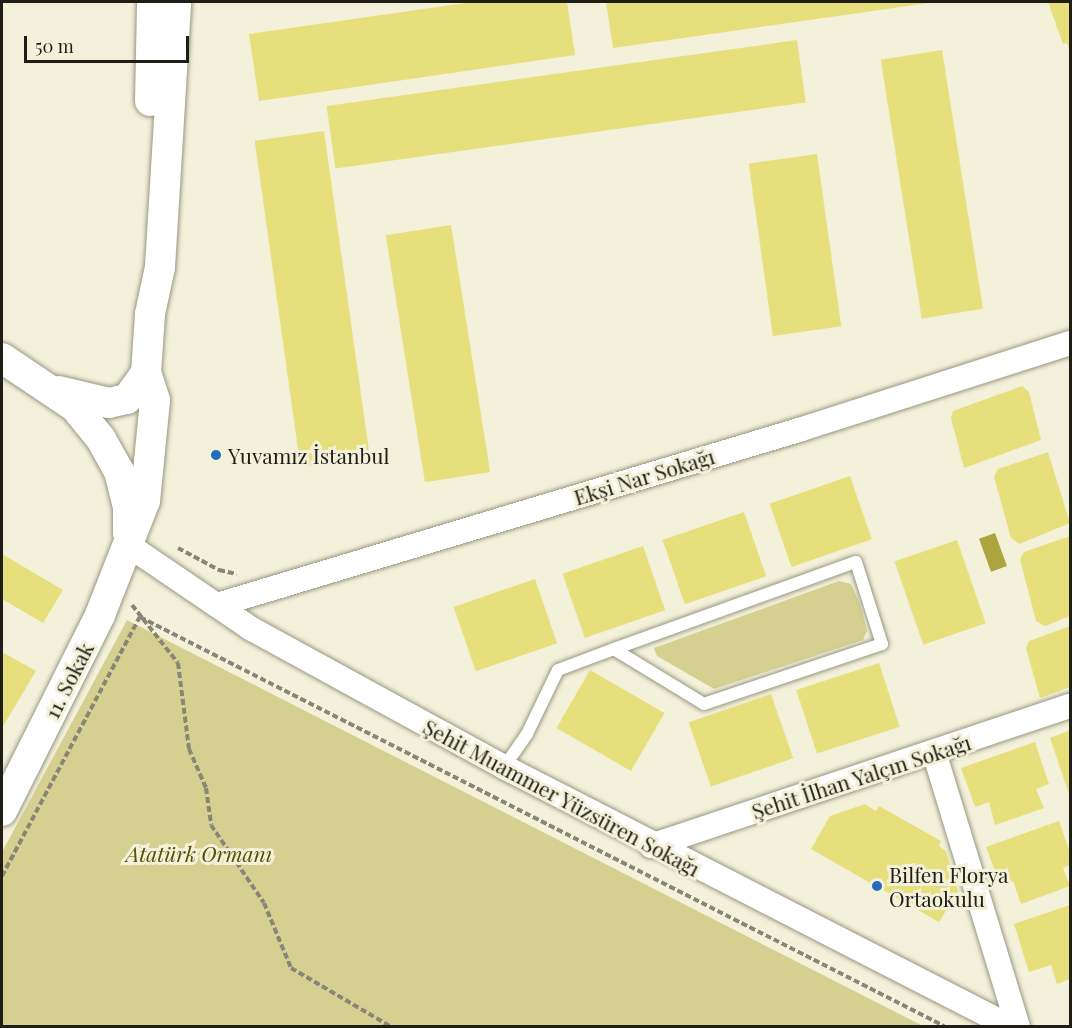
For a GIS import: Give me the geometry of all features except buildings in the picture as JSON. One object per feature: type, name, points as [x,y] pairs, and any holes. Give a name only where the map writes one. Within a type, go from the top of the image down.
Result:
[{"type":"street","points":[[51,389],[109,403],[127,399],[146,373],[150,314],[147,262],[152,2]]},
{"type":"street","points":[[150,314],[160,267],[176,2]]},
{"type":"street","name":"Ekşi Nar Sokağı","points":[[217,605],[799,430],[1071,343]]},
{"type":"street","points":[[2,358],[75,407],[101,438],[119,471],[128,507],[128,545]]},
{"type":"street","name":"11. Sokak","points":[[2,811],[100,615],[145,501],[155,400],[146,373]]},
{"type":"street","name":"Şehit Muammer Yüzsüren Sokağı","points":[[128,545],[250,628],[504,767],[651,846],[1009,1026]]},
{"type":"street","name":"Şehit İlhan Yalçın Sokağı","points":[[651,846],[1071,706]]},
{"type":"street","points":[[934,752],[1018,1026]]},
{"type":"lane","points":[[504,767],[527,734],[558,670],[614,649],[856,562],[882,644],[705,704],[614,649]]},
{"type":"path","points":[[178,548],[219,570],[246,575]]},
{"type":"path","points":[[130,601],[140,617],[178,663],[189,749],[206,788],[211,825],[264,903],[291,968],[390,1026]]},
{"type":"path","points":[[2,876],[140,617]]},
{"type":"path","points":[[140,617],[944,1026]]},
{"type":"green space","points":[[839,581],[851,584],[860,604],[867,631],[863,640],[714,689],[657,656],[654,648]]},
{"type":"green space","name":"Atatürk Ormanı","points":[[127,620],[923,1026],[2,1026],[2,852]]},
{"type":"shaded area","points":[[995,533],[1007,566],[991,572],[979,539]]},
{"type":"place","name":"Yuvamız İstanbul","points":[[216,455]]},
{"type":"place","name":"Bilfen Florya Ortaokulu","points":[[877,886]]}]
